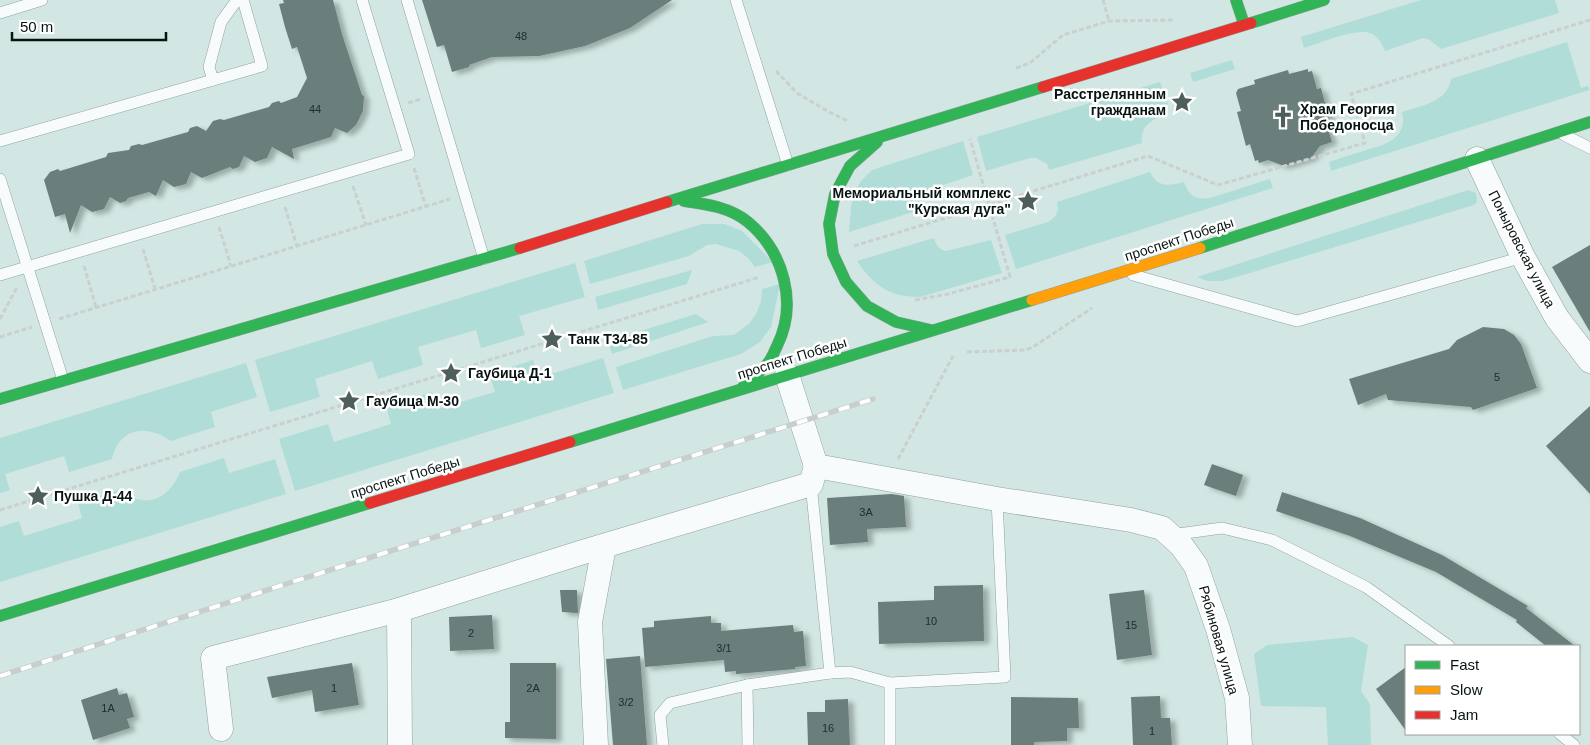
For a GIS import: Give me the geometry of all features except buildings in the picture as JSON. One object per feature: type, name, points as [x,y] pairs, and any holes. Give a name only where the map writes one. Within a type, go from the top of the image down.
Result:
[{"type":"main road","points":[[1236,0],[1244,24]]},
{"type":"main road","points":[[0,400],[63,380],[484,260],[1324,0]]},
{"type":"main road","name":"проспект Победы","points":[[0,616],[1124,272],[1590,122]]},
{"type":"main road","points":[[884,136],[860,155],[847,170],[839,185],[830,219],[833,253],[847,285],[858,299],[871,310],[903,326],[935,330]]},
{"type":"main road","points":[[675,201],[694,201],[711,204],[743,217],[768,241],[784,272],[788,289],[788,307],[781,341],[774,356],[763,370],[738,391]]},
{"type":"street","name":"Поныровская улица","points":[[1477,159],[1523,257],[1557,318],[1590,361]]},
{"type":"street","points":[[787,375],[814,475]]},
{"type":"street","points":[[220,729],[213,658],[399,610],[604,546],[814,475],[887,479],[1131,520],[1162,528],[1171,535]]},
{"type":"street","name":"Рябиновая улица","points":[[1171,535],[1181,545],[1196,566],[1218,629],[1237,698],[1240,745]]},
{"type":"street","points":[[596,745],[590,622],[604,546]]},
{"type":"street","points":[[399,610],[400,745]]},
{"type":"lane","points":[[0,13],[42,0]]},
{"type":"lane","points":[[213,80],[209,67],[220,22],[237,0]]},
{"type":"lane","points":[[0,141],[262,66],[243,0]]},
{"type":"lane","points":[[0,275],[409,154],[362,0]]},
{"type":"lane","points":[[407,0],[484,260]]},
{"type":"lane","points":[[736,0],[788,166]]},
{"type":"lane","points":[[1558,132],[1590,148]]},
{"type":"lane","points":[[0,179],[63,380]]},
{"type":"lane","points":[[1124,272],[1297,321],[1523,257]]},
{"type":"lane","points":[[814,475],[830,673]]},
{"type":"lane","points":[[663,745],[660,715],[670,703],[747,685],[830,673],[850,672],[890,683],[1005,677],[997,499]]},
{"type":"lane","points":[[1171,535],[1222,528],[1272,540],[1366,587],[1448,645]]},
{"type":"lane","points":[[890,683],[890,745]]},
{"type":"lane","points":[[747,685],[748,745]]},
{"type":"lane","points":[[1561,735],[1574,745]]},
{"type":"path","points":[[1104,0],[1109,21]]},
{"type":"path","points":[[1012,69],[1030,63],[1064,35],[1109,21],[1182,20]]},
{"type":"path","points":[[852,246],[1148,156],[1218,185],[1365,143],[1351,94],[1590,20]]},
{"type":"path","points":[[773,68],[796,93],[849,121],[840,124]]},
{"type":"path","points":[[395,107],[436,94]]},
{"type":"path","points":[[910,300],[948,294],[1010,277],[970,139]]},
{"type":"path","points":[[409,154],[426,207]]},
{"type":"path","points":[[348,172],[366,225]]},
{"type":"path","points":[[280,192],[297,246]]},
{"type":"path","points":[[0,337],[465,195]]},
{"type":"path","points":[[214,212],[231,266]]},
{"type":"path","points":[[138,234],[155,289]]},
{"type":"path","points":[[79,252],[96,307]]},
{"type":"path","points":[[0,317],[27,267]]},
{"type":"path","points":[[0,510],[768,274]]},
{"type":"path","points":[[887,479],[953,356]]},
{"type":"shaded area","points":[[1421,0],[1555,0],[1559,13],[1441,49],[1430,40],[1423,38],[1385,51],[1375,36],[1364,32],[1347,34],[1304,48],[1301,37]]},
{"type":"shaded area","points":[[1567,42],[1581,88],[1588,86],[1589,90],[1331,171],[1329,162],[1392,140],[1401,129],[1403,121],[1402,112],[1425,105],[1439,98],[1449,87],[1451,79]]},
{"type":"shaded area","points":[[1232,60],[1235,69],[1193,82],[1190,73]]},
{"type":"shaded area","points":[[1160,82],[1168,104],[1163,106],[1165,115],[1148,124],[1143,132],[1142,143],[1049,170],[1047,164],[1036,158],[1030,158],[986,171],[977,137]]},
{"type":"shaded area","points":[[963,141],[973,175],[928,190],[924,198],[926,208],[849,232],[854,193],[861,181],[872,170]]},
{"type":"shaded area","points":[[1150,172],[1156,181],[1160,183],[1174,184],[1184,182],[1190,194],[1196,198],[1210,198],[1270,179],[1273,188],[1016,269],[1005,235],[1048,222],[1057,213],[1057,202]]},
{"type":"shaded area","points":[[1468,190],[1476,193],[1477,202],[1474,205],[1223,281],[1207,281],[1197,277]]},
{"type":"shaded area","points":[[702,224],[725,224],[742,231],[773,262],[755,267],[739,251],[716,244],[707,245],[689,256],[590,284],[584,261]]},
{"type":"shaded area","points":[[934,238],[938,246],[946,251],[991,240],[1002,273],[920,297],[900,295],[884,288],[863,270],[857,261]]},
{"type":"shaded area","points":[[575,263],[585,297],[519,316],[525,335],[481,348],[476,330],[418,347],[423,365],[378,379],[372,361],[315,379],[320,397],[270,412],[255,360]]},
{"type":"shaded area","points":[[692,270],[687,284],[598,310],[595,297]]},
{"type":"shaded area","points":[[780,284],[771,327],[760,342],[741,354],[623,390],[616,367],[713,336],[734,335],[750,323],[757,312],[761,301],[762,289]]},
{"type":"shaded area","points":[[696,314],[708,322],[612,354],[608,341]]},
{"type":"shaded area","points":[[603,358],[614,393],[295,491],[279,439],[328,424],[334,442],[391,424],[386,406],[432,392],[437,409],[495,392],[489,374],[533,360],[538,378]]},
{"type":"shaded area","points":[[246,363],[257,397],[211,412],[215,427],[171,441],[152,432],[135,432],[121,440],[112,459],[69,472],[64,456],[5,474],[10,490],[0,493],[0,438]]},
{"type":"shaded area","points":[[224,458],[229,473],[275,459],[286,494],[0,582],[0,527],[19,521],[24,536],[82,518],[78,503],[121,489],[130,496],[139,499],[155,499],[170,489],[180,472]]},
{"type":"shaded area","points":[[1353,637],[1368,645],[1361,691],[1370,704],[1371,745],[1328,745],[1326,707],[1261,706],[1254,654],[1267,645]]},
{"type":"railway","points":[[0,676],[873,399]]},
{"type":"traffic: fast","points":[[1236,0],[1244,24]]},
{"type":"traffic: fast","points":[[1251,23],[1324,0]]},
{"type":"traffic: fast","points":[[667,202],[1043,87]]},
{"type":"traffic: fast","points":[[1200,248],[1590,122]]},
{"type":"traffic: fast","points":[[877,142],[850,166],[835,194],[829,224],[833,254],[846,282],[867,306],[896,322],[931,330]]},
{"type":"traffic: fast","points":[[684,201],[709,205],[741,217],[760,234],[771,248],[779,263],[787,296],[783,330],[769,361],[743,387]]},
{"type":"traffic: fast","points":[[0,399],[520,248]]},
{"type":"traffic: fast","points":[[570,442],[1032,300]]},
{"type":"traffic: fast","points":[[0,616],[370,503]]},
{"type":"traffic: slow","points":[[1032,300],[1200,248]]},
{"type":"traffic: jam","points":[[1043,87],[1251,23]]},
{"type":"traffic: jam","points":[[520,248],[667,202]]},
{"type":"traffic: jam","points":[[370,503],[570,442]]},
{"type":"place","name":"Расстрелянным гражданам","points":[[1182,102]]},
{"type":"place","name":"Храм Георгия Победоносца","points":[[1283,117]]},
{"type":"place","name":"Мемориальный комплекс \"Курская дуга\"","points":[[1028,201]]},
{"type":"place","name":"Танк Т34-85","points":[[552,339]]},
{"type":"place","name":"Гаубица Д-1","points":[[451,373]]},
{"type":"place","name":"Гаубица М-30","points":[[349,401]]},
{"type":"place","name":"Пушка Д-44","points":[[38,496]]}]
